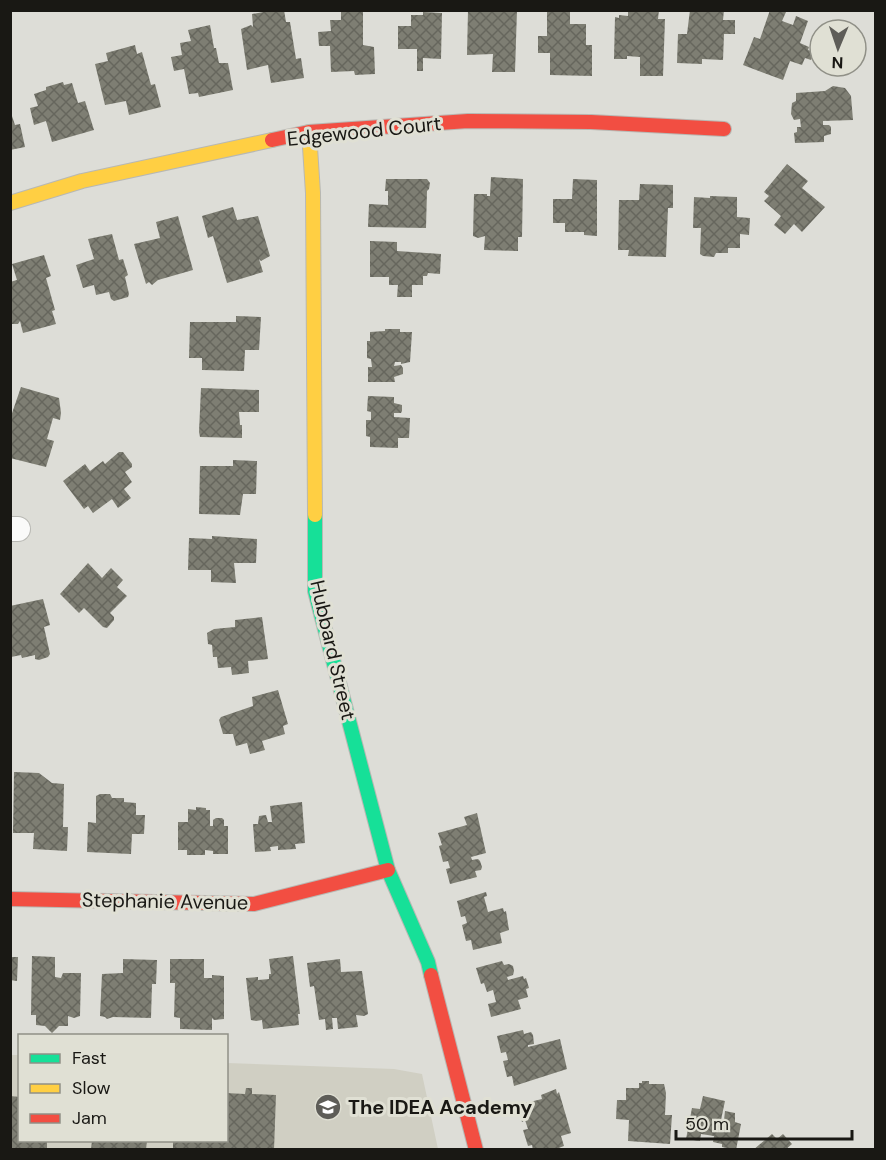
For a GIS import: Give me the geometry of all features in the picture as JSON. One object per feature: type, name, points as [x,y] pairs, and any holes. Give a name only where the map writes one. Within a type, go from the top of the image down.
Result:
[{"type":"street","name":"Edgewood Court","points":[[10,203],[82,181],[309,132],[468,121],[591,122],[724,129]]},
{"type":"street","name":"Hubbard Street","points":[[309,132],[313,193],[315,591],[388,870],[428,962],[476,1149]]},
{"type":"street","name":"Stephanie Avenue","points":[[10,899],[254,904],[388,870]]},
{"type":"shaded area","name":"The IDEA Academy","points":[[11,1055],[18,1055],[18,1142],[228,1142],[228,1063],[394,1069],[422,1074],[438,1149],[11,1150]]},
{"type":"building","points":[[284,10],[286,22],[290,22],[296,59],[301,58],[304,78],[271,83],[268,65],[247,70],[241,29],[251,25],[253,27],[252,14]]},
{"type":"building","points":[[341,10],[363,10],[363,45],[374,47],[375,74],[355,75],[354,71],[331,72],[330,46],[319,46],[318,32],[331,31],[330,20],[341,20]]},
{"type":"building","points":[[468,10],[517,10],[515,72],[492,72],[493,54],[467,55]]},
{"type":"building","points":[[547,10],[570,10],[570,24],[586,24],[586,45],[592,45],[592,76],[550,75],[550,53],[538,53],[538,36],[547,36]]},
{"type":"building","points":[[628,10],[659,10],[658,19],[665,19],[663,76],[640,76],[640,57],[627,56],[627,59],[614,59],[615,17],[628,16]]},
{"type":"building","points":[[690,10],[724,10],[723,20],[735,20],[735,34],[724,34],[723,60],[702,59],[702,64],[677,63],[678,34],[687,34]]},
{"type":"building","points":[[770,10],[786,12],[782,21],[793,25],[796,16],[808,21],[800,43],[808,47],[808,59],[805,58],[802,65],[790,61],[783,80],[743,65],[754,37],[760,39]]},
{"type":"building","points":[[423,12],[442,13],[441,59],[423,58],[423,71],[417,71],[417,49],[398,49],[398,26],[411,26],[411,15],[423,15]]},
{"type":"building","points":[[210,25],[219,63],[228,63],[233,90],[199,97],[198,93],[189,94],[184,69],[174,71],[171,57],[182,55],[180,43],[191,41],[188,30]]},
{"type":"building","points":[[135,45],[137,54],[142,52],[151,85],[155,84],[161,107],[129,115],[126,101],[105,105],[95,64],[108,61],[106,53]]},
{"type":"building","points":[[63,82],[64,85],[72,83],[78,103],[85,101],[94,130],[52,142],[46,121],[34,125],[30,108],[38,106],[34,94],[46,90],[46,87]]},
{"type":"building","points":[[833,86],[845,88],[851,96],[853,120],[823,121],[823,125],[831,127],[831,134],[824,136],[824,142],[795,143],[794,133],[797,132],[797,127],[801,127],[800,119],[794,120],[791,114],[792,103],[796,101],[796,93],[825,91]]},
{"type":"building","points":[[10,110],[15,125],[20,124],[25,147],[10,150]]},
{"type":"building","points":[[787,164],[808,181],[802,188],[825,207],[802,232],[794,224],[785,234],[774,225],[781,216],[764,201],[769,196],[764,192]]},
{"type":"building","points":[[491,177],[523,179],[522,237],[518,237],[518,251],[484,250],[485,236],[478,238],[473,236],[474,194],[490,196]]},
{"type":"building","points":[[386,179],[427,179],[430,183],[427,191],[426,228],[368,227],[369,204],[388,205],[388,191],[385,191]]},
{"type":"building","points":[[573,179],[597,180],[597,236],[584,235],[584,232],[565,232],[565,223],[553,223],[553,199],[572,199]]},
{"type":"building","points":[[640,184],[673,185],[673,208],[668,208],[666,257],[628,256],[629,250],[618,250],[619,200],[639,200]]},
{"type":"building","points":[[710,196],[737,197],[737,217],[750,218],[749,235],[740,234],[740,248],[728,248],[728,253],[716,253],[714,257],[700,254],[701,228],[693,228],[694,197],[710,198]]},
{"type":"building","points":[[233,207],[237,220],[258,216],[270,256],[261,261],[259,259],[263,272],[227,283],[213,236],[208,238],[202,216]]},
{"type":"building","points":[[178,216],[193,270],[158,280],[152,285],[149,282],[146,284],[134,244],[160,238],[156,222]]},
{"type":"building","points":[[112,234],[119,260],[123,259],[128,275],[125,277],[129,294],[128,297],[114,301],[109,292],[96,295],[94,285],[83,288],[76,265],[94,259],[88,239]]},
{"type":"building","points":[[370,241],[397,242],[397,251],[441,254],[440,274],[428,273],[427,276],[423,276],[423,285],[412,285],[412,297],[397,297],[398,285],[389,285],[389,277],[370,277]]},
{"type":"building","points":[[44,255],[51,276],[46,278],[55,310],[52,311],[56,324],[23,333],[20,321],[18,324],[10,324],[10,282],[17,280],[12,264]]},
{"type":"building","points":[[236,316],[261,317],[259,350],[245,350],[244,371],[202,370],[202,358],[189,358],[190,322],[236,322]]},
{"type":"building","points":[[385,329],[412,332],[410,362],[401,364],[401,362],[395,362],[394,366],[401,365],[403,368],[403,374],[394,377],[395,382],[368,382],[368,367],[372,367],[371,359],[367,358],[367,341],[370,341],[370,332],[385,331]]},
{"type":"building","points":[[21,387],[59,398],[60,420],[53,418],[47,439],[54,441],[46,467],[10,458],[10,419]]},
{"type":"building","points":[[201,388],[259,390],[259,412],[239,412],[242,438],[200,437]]},
{"type":"building","points":[[368,396],[394,397],[394,403],[402,405],[402,411],[394,413],[394,417],[410,418],[409,438],[398,438],[398,448],[370,447],[370,437],[366,436],[366,420],[371,420],[371,412],[367,411]]},
{"type":"building","points":[[119,452],[123,452],[132,464],[132,467],[125,472],[132,482],[124,489],[131,498],[118,508],[112,499],[93,513],[88,506],[84,509],[63,481],[85,464],[90,471],[103,461],[105,464]]},
{"type":"building","points":[[233,460],[257,461],[256,494],[243,494],[240,515],[199,514],[200,466],[233,466]]},
{"type":"building","points":[[212,536],[257,539],[256,563],[234,563],[236,583],[211,582],[211,570],[188,570],[189,538],[212,539]]},
{"type":"building","points":[[88,563],[102,578],[111,568],[123,580],[117,587],[127,596],[110,613],[114,620],[107,628],[103,627],[84,608],[79,613],[60,594]]},
{"type":"building","points":[[43,599],[50,625],[44,627],[50,654],[39,660],[35,659],[35,655],[22,658],[21,655],[11,657],[10,606]]},
{"type":"building","points":[[262,617],[268,659],[248,661],[249,673],[232,675],[231,667],[218,668],[217,657],[213,657],[212,645],[208,644],[207,633],[214,629],[235,627],[235,620]]},
{"type":"building","points":[[278,690],[288,724],[283,726],[285,734],[262,741],[265,750],[250,754],[247,743],[236,746],[233,734],[223,734],[219,720],[221,717],[253,706],[252,697]]},
{"type":"building","points":[[14,772],[39,773],[52,783],[64,784],[63,827],[68,827],[67,851],[33,849],[34,833],[13,833]]},
{"type":"building","points":[[110,794],[112,798],[124,798],[124,802],[136,803],[136,815],[145,815],[144,834],[132,834],[131,854],[87,852],[88,822],[96,823],[96,796]]},
{"type":"building","points":[[302,802],[305,843],[295,844],[296,849],[278,850],[278,846],[270,847],[271,851],[255,852],[253,824],[258,824],[259,816],[266,815],[268,822],[272,822],[270,806]]},
{"type":"building","points":[[196,807],[210,810],[210,826],[213,826],[213,820],[216,818],[224,820],[224,826],[228,826],[228,854],[213,854],[213,851],[205,850],[205,855],[187,855],[187,850],[178,850],[178,822],[188,822],[188,809],[196,810]]},
{"type":"building","points":[[477,813],[486,853],[471,857],[472,860],[480,861],[481,870],[475,871],[477,877],[450,884],[446,869],[450,868],[448,861],[443,862],[439,846],[442,845],[438,833],[467,825],[464,817]]},
{"type":"building","points":[[486,892],[487,896],[484,897],[488,912],[503,908],[504,912],[506,911],[509,930],[500,933],[502,943],[473,950],[471,940],[466,941],[462,925],[467,923],[465,916],[461,917],[457,901]]},
{"type":"building","points":[[32,956],[55,957],[55,977],[61,978],[63,973],[81,973],[80,1016],[74,1018],[68,1016],[68,1026],[59,1026],[52,1033],[45,1026],[36,1025],[36,1015],[31,1015]]},
{"type":"building","points":[[293,956],[300,1014],[298,1014],[299,1025],[263,1029],[262,1020],[251,1020],[246,978],[269,979],[269,974],[271,974],[269,959]]},
{"type":"building","points":[[10,957],[18,957],[17,981],[10,980]]},
{"type":"building","points":[[123,959],[157,960],[156,984],[152,984],[151,1018],[113,1017],[107,1019],[100,1016],[102,974],[123,973]]},
{"type":"building","points":[[170,959],[204,959],[204,978],[212,978],[212,975],[224,976],[224,1019],[214,1020],[212,1018],[212,1030],[180,1029],[180,1018],[174,1017],[175,983],[170,983]]},
{"type":"building","points":[[340,959],[341,972],[362,971],[368,1014],[356,1015],[358,1027],[338,1029],[337,1018],[332,1018],[333,1029],[326,1030],[325,1019],[319,1020],[314,986],[310,987],[307,963]]},
{"type":"building","points":[[502,961],[504,965],[513,966],[513,975],[507,977],[508,980],[523,976],[524,979],[526,978],[529,988],[526,989],[528,997],[518,1000],[521,1009],[491,1017],[488,1004],[496,1002],[493,990],[487,992],[484,983],[481,984],[476,968]]},
{"type":"building","points":[[523,1030],[524,1034],[531,1032],[533,1035],[534,1044],[528,1047],[560,1039],[567,1069],[514,1086],[512,1076],[507,1077],[503,1061],[508,1060],[506,1052],[501,1053],[497,1036]]},
{"type":"building","points":[[649,1081],[649,1084],[664,1084],[665,1115],[672,1115],[670,1144],[628,1141],[629,1120],[616,1119],[617,1100],[626,1100],[626,1088],[639,1088],[639,1083]]},
{"type":"building","points":[[246,1088],[252,1088],[252,1094],[276,1095],[274,1150],[173,1150],[173,1142],[228,1142],[228,1093],[245,1094]]},
{"type":"building","points":[[556,1089],[557,1094],[559,1092],[571,1133],[561,1136],[564,1146],[553,1150],[533,1150],[532,1145],[528,1146],[523,1130],[528,1129],[525,1120],[522,1122],[517,1105],[542,1099],[541,1095]]},
{"type":"building","points":[[10,1096],[18,1097],[18,1142],[47,1142],[47,1150],[10,1150]]},
{"type":"building","points":[[703,1096],[725,1101],[721,1120],[724,1120],[725,1111],[735,1113],[735,1122],[741,1124],[736,1150],[713,1142],[714,1136],[701,1134],[700,1141],[686,1139],[692,1108],[700,1109]]},
{"type":"building","points":[[772,1134],[777,1139],[783,1134],[792,1144],[785,1150],[753,1150]]},
{"type":"building","points":[[92,1142],[147,1142],[146,1150],[91,1150]]},
{"type":"traffic: fast","points":[[315,515],[315,591],[388,870],[428,962],[431,975]]},
{"type":"traffic: slow","points":[[309,132],[313,193],[315,515]]},
{"type":"traffic: slow","points":[[10,203],[82,181],[272,140]]},
{"type":"traffic: jam","points":[[272,140],[309,132],[468,121],[591,122],[724,129]]},
{"type":"traffic: jam","points":[[10,899],[254,904],[388,870]]},
{"type":"traffic: jam","points":[[431,975],[476,1150]]},
{"type":"place","name":"The IDEA Academy","points":[[328,1107]]}]
